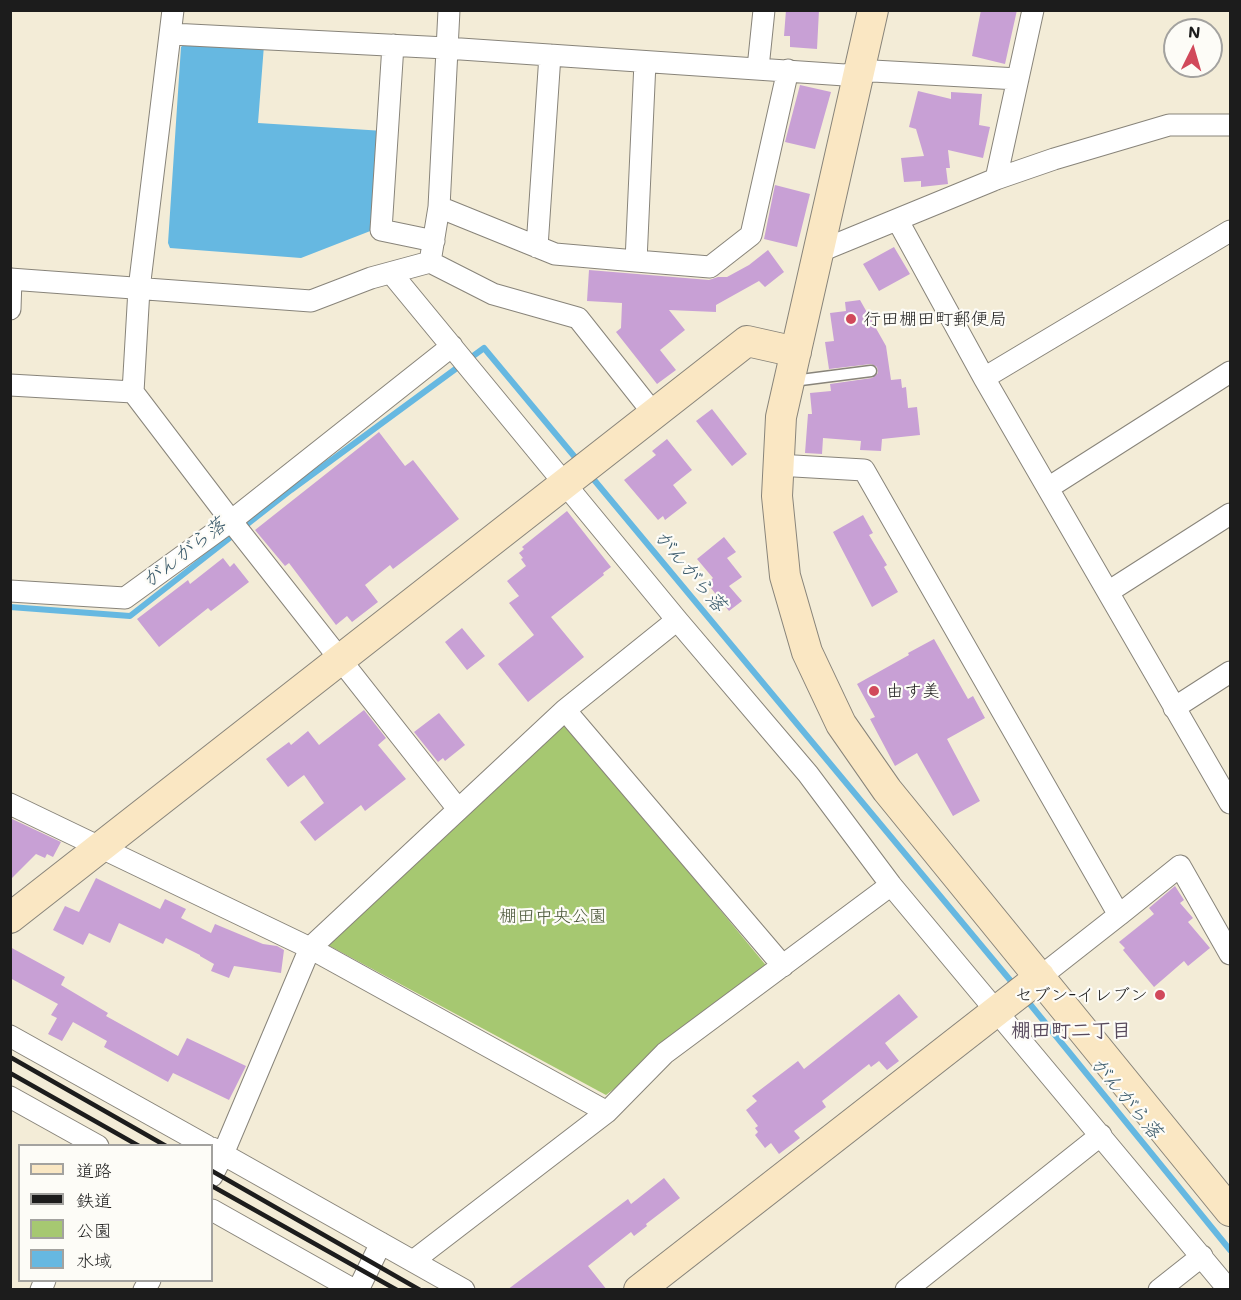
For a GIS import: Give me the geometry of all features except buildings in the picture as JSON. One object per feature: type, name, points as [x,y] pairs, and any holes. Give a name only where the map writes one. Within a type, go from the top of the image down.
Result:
[{"type":"street","points":[[173,10],[139,289],[134,392],[231,521],[458,809]]},
{"type":"street","points":[[432,251],[439,207],[449,10]]},
{"type":"street","points":[[758,68],[764,10]]},
{"type":"street","points":[[873,10],[781,417],[777,496],[785,576],[807,652],[841,724],[887,790],[1230,1211]]},
{"type":"street","points":[[996,179],[1033,10]]},
{"type":"street","points":[[171,34],[446,48],[845,75],[873,71],[1018,79]]},
{"type":"street","points":[[393,45],[381,230],[432,251],[493,294],[578,318],[654,414]]},
{"type":"street","points":[[537,247],[550,55]]},
{"type":"street","points":[[636,261],[645,62]]},
{"type":"street","points":[[439,207],[555,254],[710,267],[751,235],[788,70]]},
{"type":"street","points":[[818,252],[996,179],[1054,159],[1169,125],[1230,125]]},
{"type":"street","points":[[898,221],[984,378],[1230,803]]},
{"type":"street","points":[[984,378],[1230,231]]},
{"type":"street","points":[[10,309],[11,279],[311,301],[371,278],[392,274],[432,251]]},
{"type":"street","points":[[392,274],[452,346],[577,474],[677,620],[808,774],[891,885],[1229,1290]]},
{"type":"street","points":[[10,918],[747,341],[792,368]]},
{"type":"street","points":[[10,591],[125,598],[231,521],[452,346]]},
{"type":"street","points":[[1048,488],[1230,372]]},
{"type":"street","points":[[10,385],[134,392]]},
{"type":"street","points":[[777,465],[864,470],[1119,915]]},
{"type":"street","points":[[1108,592],[1230,514]]},
{"type":"street","points":[[464,1290],[214,1149],[310,948],[565,710],[677,620]]},
{"type":"street","points":[[1174,708],[1230,672]]},
{"type":"street","points":[[565,710],[783,966]]},
{"type":"street","points":[[10,804],[310,948],[607,1112]]},
{"type":"street","points":[[639,1290],[1180,866],[1230,954]]},
{"type":"street","points":[[413,1261],[607,1112],[665,1053],[891,885]]},
{"type":"street","points":[[10,1036],[205,1144]]},
{"type":"street","points":[[16,1106],[94,1144]]},
{"type":"street","points":[[906,1290],[1101,1136]]},
{"type":"street","points":[[213,1211],[356,1290],[381,1243]]},
{"type":"street","points":[[1160,1290],[1202,1256]]},
{"type":"lane","points":[[792,368],[872,371]]},
{"type":"green space","name":"棚田中央公園","points":[[565,722],[769,969],[606,1095],[326,944]]},
{"type":"water","points":[[188,40],[264,45],[258,123],[384,131],[378,228],[301,258],[170,248],[168,243],[181,47]]},
{"type":"waterway","name":"がんがら落","points":[[10,607],[130,616],[291,490],[484,348],[579,462]]},
{"type":"waterway","name":"がんがら落","points":[[590,475],[1015,986]]},
{"type":"waterway","name":"がんがら落","points":[[1025,998],[1230,1250]]},
{"type":"railway","points":[[10,1057],[162,1144]]},
{"type":"railway","points":[[10,1073],[135,1144]]},
{"type":"railway","points":[[213,1172],[420,1290]]},
{"type":"railway","points":[[213,1187],[397,1290]]},
{"type":"place","name":"行田棚田町郵便局","points":[[851,319]]},
{"type":"place","name":"由す美","points":[[874,691]]},
{"type":"place","name":"セブン-イレブン","points":[[1160,995]]},
{"type":"district","name":"棚田町二丁目","points":[[1071,1031]]}]
